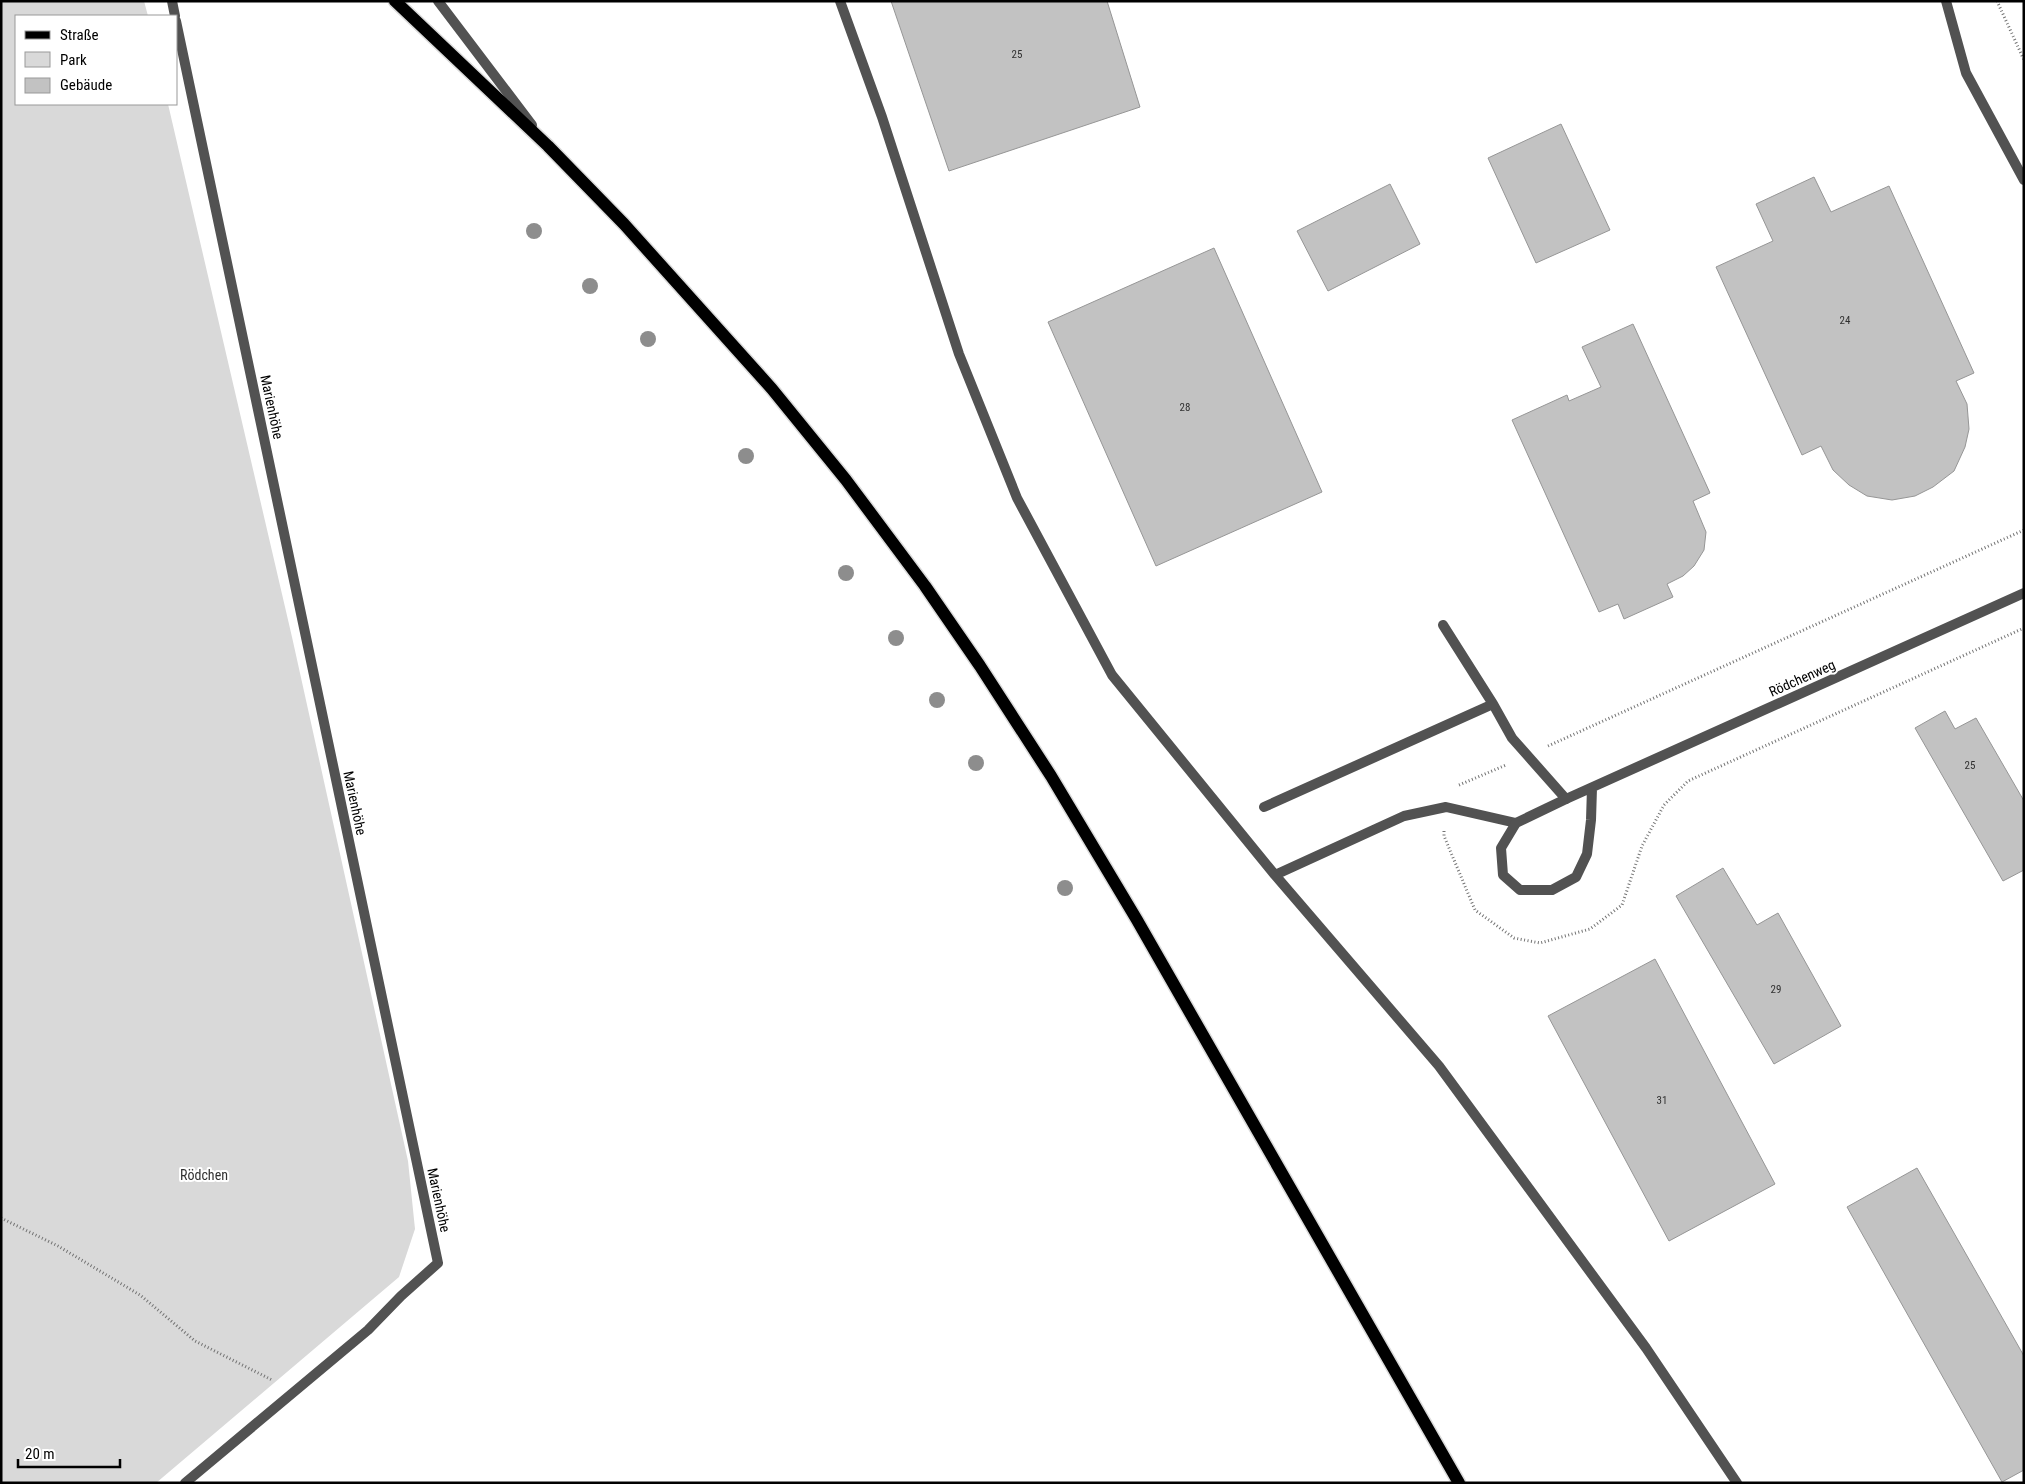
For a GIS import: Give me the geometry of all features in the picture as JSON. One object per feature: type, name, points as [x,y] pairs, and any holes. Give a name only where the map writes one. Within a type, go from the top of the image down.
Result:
[{"type":"main road","points":[[395,1],[548,146],[624,224],[772,389],[846,480],[925,586],[980,666],[1051,776],[1146,936],[1459,1483]]},
{"type":"street","points":[[172,1],[175,15]]},
{"type":"street","points":[[438,1],[548,146]]},
{"type":"street","points":[[840,1],[882,117],[959,354],[1017,498],[1112,675],[1275,874],[1439,1066],[1646,1348],[1737,1483]]},
{"type":"street","points":[[1946,1],[1966,73],[2024,180]]},
{"type":"street","name":"Marienhöhe","points":[[178,30],[438,1263],[401,1296],[368,1330],[185,1483]]},
{"type":"street","name":"Rödchenweg","points":[[1516,823],[2024,593]]},
{"type":"street","points":[[1443,625],[1494,704],[1512,738],[1566,799]]},
{"type":"street","points":[[1264,806],[1494,704]]},
{"type":"street","points":[[1275,874],[1404,816],[1446,807],[1516,823],[1501,848],[1503,875],[1520,890],[1552,890],[1576,876],[1587,854],[1592,788]]},
{"type":"path","points":[[1997,1],[2024,60]]},
{"type":"path","points":[[2024,530],[1454,788],[1446,807],[1444,836],[1475,910],[1514,938],[1540,943],[1590,930],[1622,905],[1642,846],[1664,805],[1688,781],[2024,628]]},
{"type":"path","points":[[1,1218],[58,1246],[140,1295],[195,1341],[294,1392]]},
{"type":"green space","name":"Rödchen","points":[[1,1],[144,1],[148,15],[15,15],[15,105],[168,105],[292,637],[408,1161],[415,1229],[399,1277],[156,1483],[1,1483]]},
{"type":"building","points":[[891,1],[1107,1],[1140,107],[949,171]]},
{"type":"building","points":[[1561,124],[1610,230],[1536,263],[1488,158]]},
{"type":"building","points":[[1814,177],[1831,212],[1889,186],[1974,373],[1956,381],[1967,404],[1969,429],[1965,447],[1954,471],[1933,487],[1915,496],[1892,500],[1867,496],[1849,485],[1833,470],[1821,446],[1802,455],[1716,267],[1773,241],[1756,204]]},
{"type":"building","points":[[1390,184],[1420,244],[1328,291],[1297,231]]},
{"type":"building","points":[[1214,248],[1322,492],[1156,566],[1048,322]]},
{"type":"building","points":[[1633,324],[1710,493],[1693,501],[1706,532],[1704,550],[1694,566],[1683,576],[1667,584],[1673,597],[1624,619],[1618,604],[1599,612],[1512,420],[1567,395],[1569,401],[1601,387],[1582,347]]},
{"type":"building","points":[[1945,711],[1955,729],[1976,718],[2024,801],[2024,870],[2003,881],[1915,728]]},
{"type":"building","points":[[1723,868],[1757,925],[1778,913],[1841,1026],[1774,1064],[1676,896]]},
{"type":"building","points":[[1655,959],[1775,1184],[1669,1241],[1548,1016]]},
{"type":"building","points":[[1917,1168],[2024,1356],[2024,1470],[2002,1482],[1847,1207]]}]
